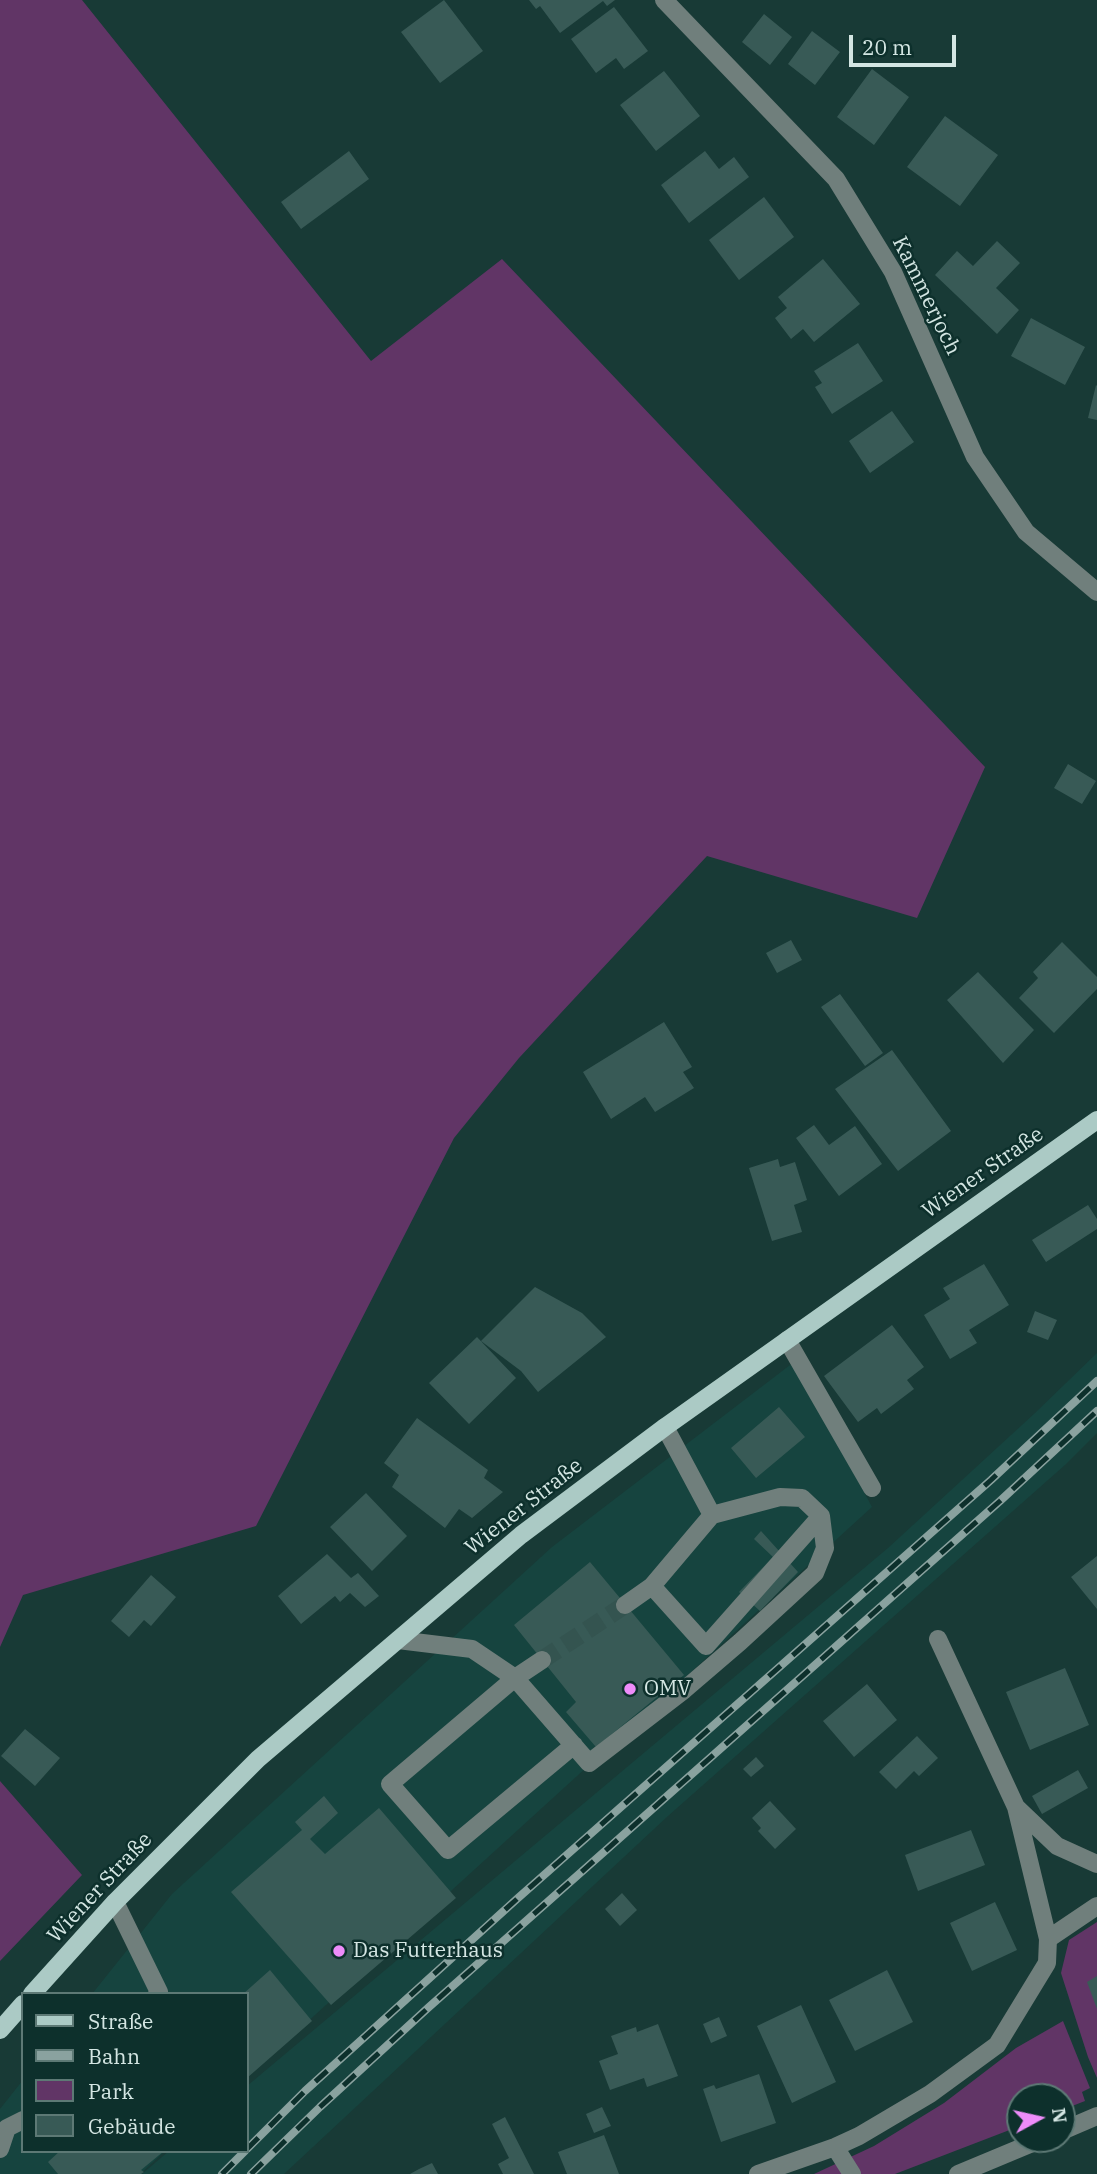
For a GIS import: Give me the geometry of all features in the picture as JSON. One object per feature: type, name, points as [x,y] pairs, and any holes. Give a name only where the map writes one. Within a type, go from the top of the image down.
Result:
[{"type":"main road","name":"Wiener Straße","points":[[34,1992],[115,1902],[258,1759],[522,1535],[665,1427],[1097,1120]]},
{"type":"main road","points":[[0,2030],[21,2006]]},
{"type":"street","name":"Kammerjoch","points":[[664,0],[836,179],[893,272],[975,457],[1026,532],[1097,592]]},
{"type":"street","points":[[787,1339],[872,1488]]},
{"type":"street","points":[[665,1427],[712,1515]]},
{"type":"street","points":[[398,1640],[472,1649],[515,1678],[589,1763],[684,1690],[750,1634],[815,1573],[825,1548],[821,1516],[802,1498],[780,1497],[712,1515],[652,1586],[625,1605]]},
{"type":"street","points":[[652,1586],[706,1646],[821,1516]]},
{"type":"street","points":[[758,2174],[859,2136],[930,2094],[997,2045],[1047,1963],[1048,1939],[1016,1807],[939,1639]]},
{"type":"street","points":[[542,1660],[515,1678],[390,1784],[448,1850],[574,1745]]},
{"type":"street","points":[[1016,1807],[1057,1846],[1097,1864]]},
{"type":"street","points":[[115,1902],[159,1992]]},
{"type":"street","points":[[1048,1939],[1097,1906]]},
{"type":"street","points":[[1076,2125],[1097,2116]]},
{"type":"street","points":[[0,2149],[10,2123]]},
{"type":"street","points":[[835,2147],[852,2174]]},
{"type":"street","points":[[958,2174],[1008,2153]]},
{"type":"shaded area","points":[[1097,1353],[1097,1433],[1065,1465],[668,1816],[284,2174],[142,2174],[167,2153],[248,2153],[248,2085],[888,1548]]},
{"type":"shaded area","points":[[794,1362],[872,1507],[248,2076],[248,1992],[94,1992],[172,1894],[552,1547]]},
{"type":"shaded area","points":[[21,2083],[21,2153],[163,2153],[140,2174],[0,2174],[0,2109]]},
{"type":"green space","points":[[0,0],[82,0],[371,361],[502,259],[985,767],[917,918],[707,856],[519,1058],[454,1138],[256,1526],[23,1595],[0,1647]]},
{"type":"green space","points":[[0,1781],[82,1875],[0,1961]]},
{"type":"green space","points":[[1097,1922],[1097,2078],[1061,1973],[1069,1940]]},
{"type":"green space","points":[[1063,2021],[1090,2088],[1082,2092],[1085,2101],[1076,2105],[1076,2083],[1006,2083],[1006,2131],[895,2174],[814,2174],[874,2146],[944,2103],[1016,2048]]},
{"type":"building","points":[[444,0],[483,51],[440,83],[401,32]]},
{"type":"building","points":[[529,0],[615,0],[607,6],[603,1],[560,33],[540,6],[536,9]]},
{"type":"building","points":[[614,7],[648,51],[624,69],[616,58],[596,73],[571,39]]},
{"type":"building","points":[[764,14],[792,37],[770,65],[742,42]]},
{"type":"building","points":[[812,31],[840,52],[815,85],[788,64]]},
{"type":"building","points":[[872,69],[909,97],[874,145],[837,117]]},
{"type":"building","points":[[664,71],[700,116],[656,151],[620,105]]},
{"type":"building","points":[[945,116],[998,155],[960,206],[907,167]]},
{"type":"building","points":[[349,151],[369,179],[301,229],[281,202]]},
{"type":"building","points":[[705,151],[719,169],[734,157],[749,177],[689,223],[661,185]]},
{"type":"building","points":[[764,197],[794,237],[739,280],[709,240]]},
{"type":"building","points":[[997,241],[1020,263],[996,288],[1019,310],[997,334],[935,275],[957,251],[973,266]]},
{"type":"building","points":[[823,259],[860,304],[814,342],[803,329],[791,339],[775,318],[787,308],[778,297]]},
{"type":"building","points":[[1031,318],[1085,347],[1065,385],[1011,356]]},
{"type":"building","points":[[858,343],[883,381],[832,414],[815,387],[822,383],[814,371]]},
{"type":"building","points":[[1097,386],[1097,420],[1088,418]]},
{"type":"building","points":[[892,411],[914,442],[870,473],[849,441]]},
{"type":"building","points":[[1068,764],[1096,781],[1082,804],[1054,788]]},
{"type":"building","points":[[791,940],[802,960],[777,973],[766,953]]},
{"type":"building","points":[[1062,942],[1097,977],[1097,989],[1054,1033],[1019,998],[1038,978],[1033,972]]},
{"type":"building","points":[[978,972],[1034,1030],[1003,1063],[947,1000]]},
{"type":"building","points":[[840,994],[883,1053],[865,1066],[821,1007]]},
{"type":"building","points":[[664,1022],[692,1067],[683,1072],[694,1088],[655,1112],[645,1097],[611,1119],[583,1072]]},
{"type":"building","points":[[892,1050],[951,1131],[898,1171],[835,1089]]},
{"type":"building","points":[[814,1125],[829,1145],[855,1126],[882,1164],[839,1196],[796,1138]]},
{"type":"building","points":[[778,1159],[780,1167],[795,1162],[807,1200],[794,1205],[802,1232],[772,1241],[749,1168]]},
{"type":"building","points":[[1088,1205],[1097,1219],[1097,1229],[1046,1262],[1032,1240]]},
{"type":"building","points":[[984,1264],[1009,1305],[969,1330],[977,1343],[950,1359],[924,1315],[950,1299],[943,1288]]},
{"type":"building","points":[[535,1287],[582,1313],[606,1337],[538,1392],[521,1371],[481,1341]]},
{"type":"building","points":[[1035,1311],[1057,1320],[1048,1340],[1027,1332]]},
{"type":"building","points":[[892,1325],[924,1367],[907,1380],[914,1389],[881,1414],[877,1408],[858,1422],[824,1376]]},
{"type":"building","points":[[477,1337],[516,1378],[469,1424],[429,1383]]},
{"type":"building","points":[[779,1407],[805,1437],[756,1478],[731,1448]]},
{"type":"building","points":[[417,1418],[488,1470],[484,1478],[503,1492],[472,1518],[459,1509],[445,1528],[392,1487],[399,1475],[384,1463]]},
{"type":"building","points":[[366,1493],[407,1536],[372,1571],[330,1527]]},
{"type":"building","points":[[761,1531],[798,1572],[760,1611],[739,1592],[773,1557],[754,1539]]},
{"type":"building","points":[[327,1554],[351,1578],[358,1573],[379,1596],[365,1607],[350,1593],[340,1602],[335,1596],[301,1624],[278,1596]]},
{"type":"building","points":[[1097,1556],[1097,1609],[1071,1577]]},
{"type":"building","name":"OMV","points":[[590,1562],[684,1675],[596,1747],[566,1712],[576,1702],[514,1625]]},
{"type":"building","points":[[151,1575],[176,1597],[151,1626],[144,1620],[129,1637],[111,1621]]},
{"type":"building","points":[[1065,1668],[1089,1725],[1030,1750],[1006,1692]]},
{"type":"building","points":[[867,1684],[897,1720],[854,1757],[823,1721]]},
{"type":"building","points":[[25,1729],[60,1758],[35,1786],[1,1756]]},
{"type":"building","points":[[917,1736],[938,1758],[919,1776],[914,1771],[896,1789],[879,1772]]},
{"type":"building","points":[[756,1757],[764,1766],[751,1777],[743,1769]]},
{"type":"building","points":[[1078,1770],[1088,1788],[1042,1814],[1032,1796]]},
{"type":"building","name":"Das Futterhaus","points":[[324,1796],[338,1813],[310,1839],[325,1854],[379,1808],[456,1898],[331,2005],[231,1892],[302,1830],[295,1822]]},
{"type":"building","points":[[770,1801],[796,1829],[775,1849],[758,1831],[761,1828],[752,1818]]},
{"type":"building","points":[[971,1830],[985,1865],[918,1891],[905,1855]]},
{"type":"building","points":[[622,1893],[637,1910],[620,1926],[605,1909]]},
{"type":"building","points":[[995,1902],[1017,1950],[972,1971],[950,1923]]},
{"type":"building","points":[[270,1970],[312,2021],[248,2077],[248,1992],[245,1992]]},
{"type":"building","points":[[887,1970],[913,2022],[855,2051],[829,2000]]},
{"type":"building","points":[[1097,1976],[1097,2009],[1087,1982]]},
{"type":"building","points":[[801,2005],[836,2082],[792,2103],[757,2026]]},
{"type":"building","points":[[719,2017],[727,2036],[711,2043],[703,2024]]},
{"type":"building","points":[[658,2024],[678,2076],[647,2087],[644,2078],[610,2090],[599,2061],[618,2054],[611,2036],[636,2027],[637,2032]]},
{"type":"building","points":[[759,2074],[776,2123],[721,2142],[703,2089],[714,2085],[716,2089]]},
{"type":"building","points":[[602,2107],[611,2126],[594,2133],[586,2114]]},
{"type":"building","points":[[505,2117],[534,2174],[503,2174],[498,2164],[509,2158],[492,2124]]},
{"type":"building","points":[[604,2135],[619,2174],[567,2174],[558,2152]]},
{"type":"building","points":[[58,2153],[162,2153],[141,2170],[144,2172],[141,2174],[58,2174],[48,2162]]},
{"type":"building","points":[[432,2163],[438,2174],[410,2174],[419,2169]]},
{"type":"tunnel","points":[[542,1660],[625,1605]]},
{"type":"railway","points":[[248,2148],[305,2091],[518,1898],[991,1480],[1097,1381]]},
{"type":"railway","points":[[251,2174],[429,2007],[1000,1501],[1097,1411]]},
{"type":"railway","points":[[222,2174],[243,2153]]},
{"type":"place","name":"OMV","points":[[630,1689]]},
{"type":"place","name":"Das Futterhaus","points":[[339,1951]]}]
